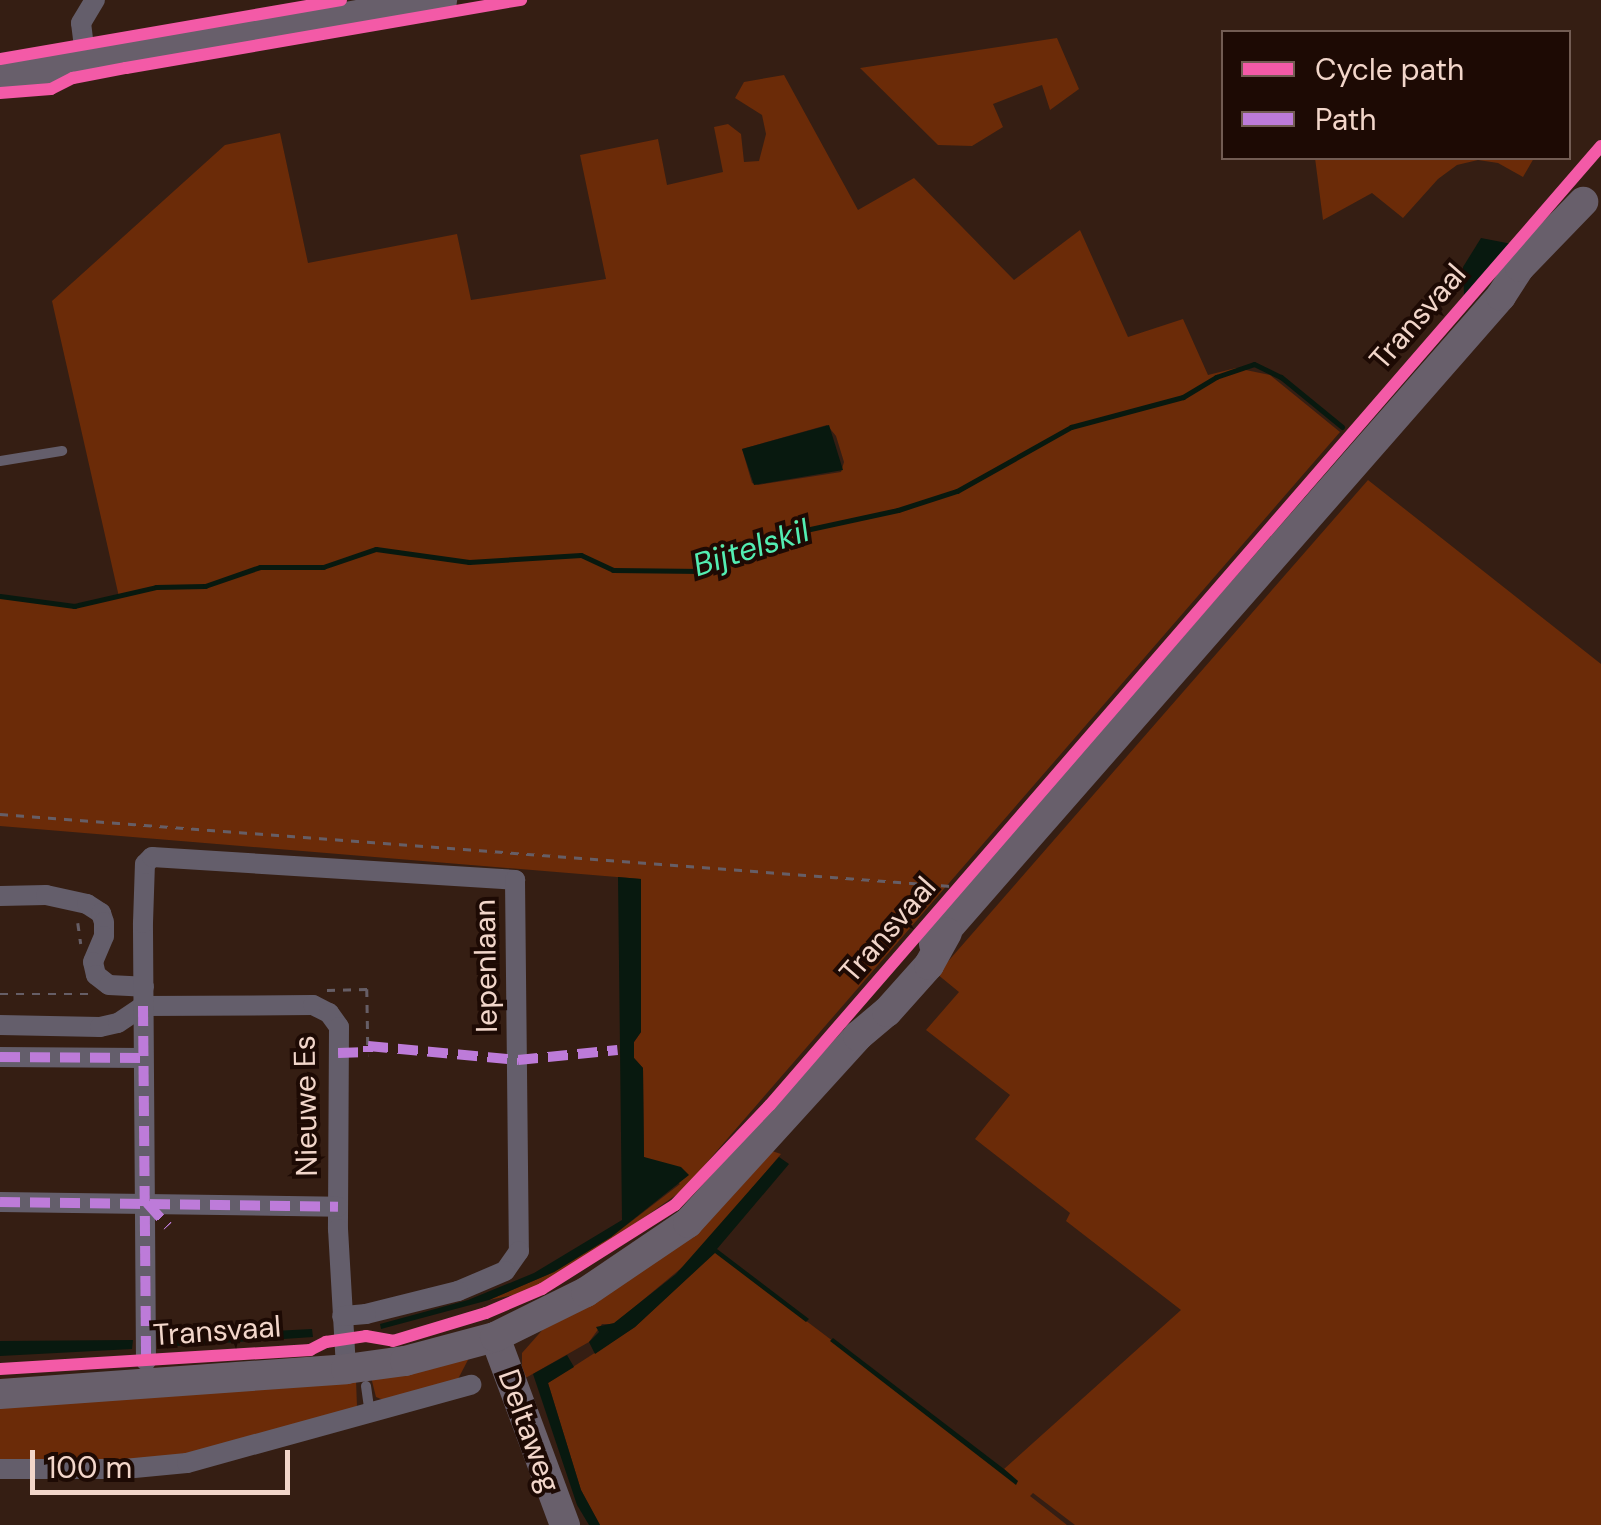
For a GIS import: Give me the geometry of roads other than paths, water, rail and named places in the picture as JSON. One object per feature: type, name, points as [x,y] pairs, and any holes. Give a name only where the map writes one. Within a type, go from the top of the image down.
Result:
[{"type":"street","points":[[86,63],[81,23],[95,0]]},
{"type":"street","points":[[0,78],[442,0]]},
{"type":"street","name":"Transvaal","points":[[1,1396],[356,1377],[494,1337],[586,1292],[688,1223],[858,1036],[887,1012],[929,965],[947,933],[1501,296],[1520,267],[1592,192]]},
{"type":"street","name":"Iepenlaan","points":[[143,996],[145,864],[152,856],[516,880],[520,1251],[505,1271],[458,1291],[366,1314],[342,1316]]},
{"type":"street","name":"Nieuwe Es","points":[[0,896],[46,896],[87,904],[101,913],[104,922],[96,975],[109,985],[143,996],[313,1004],[330,1013],[339,1027],[342,1316],[356,1377]]},
{"type":"street","points":[[143,996],[146,1361]]},
{"type":"street","name":"Nieuwe Es","points":[[0,1025],[100,1027],[118,1023],[143,996]]},
{"type":"street","points":[[0,1057],[143,1058]]},
{"type":"street","name":"Nieuwe Es","points":[[0,1202],[338,1207]]},
{"type":"street","points":[[147,1203],[168,1226]]},
{"type":"street","name":"Deltaweg","points":[[494,1337],[564,1525]]},
{"type":"street","points":[[0,1469],[124,1469],[187,1463],[471,1385]]},
{"type":"lane","points":[[0,461],[62,452]]},
{"type":"lane","points":[[356,1377],[370,1415]]},
{"type":"waterway","name":"Bijtelskil","points":[[0,596],[74,606],[156,587],[205,586],[260,567],[323,567],[376,549],[469,562],[581,555],[613,570],[702,571],[764,539],[898,510],[957,491],[1071,427],[1183,397],[1216,377],[1254,364],[1281,377],[1342,427]]}]
